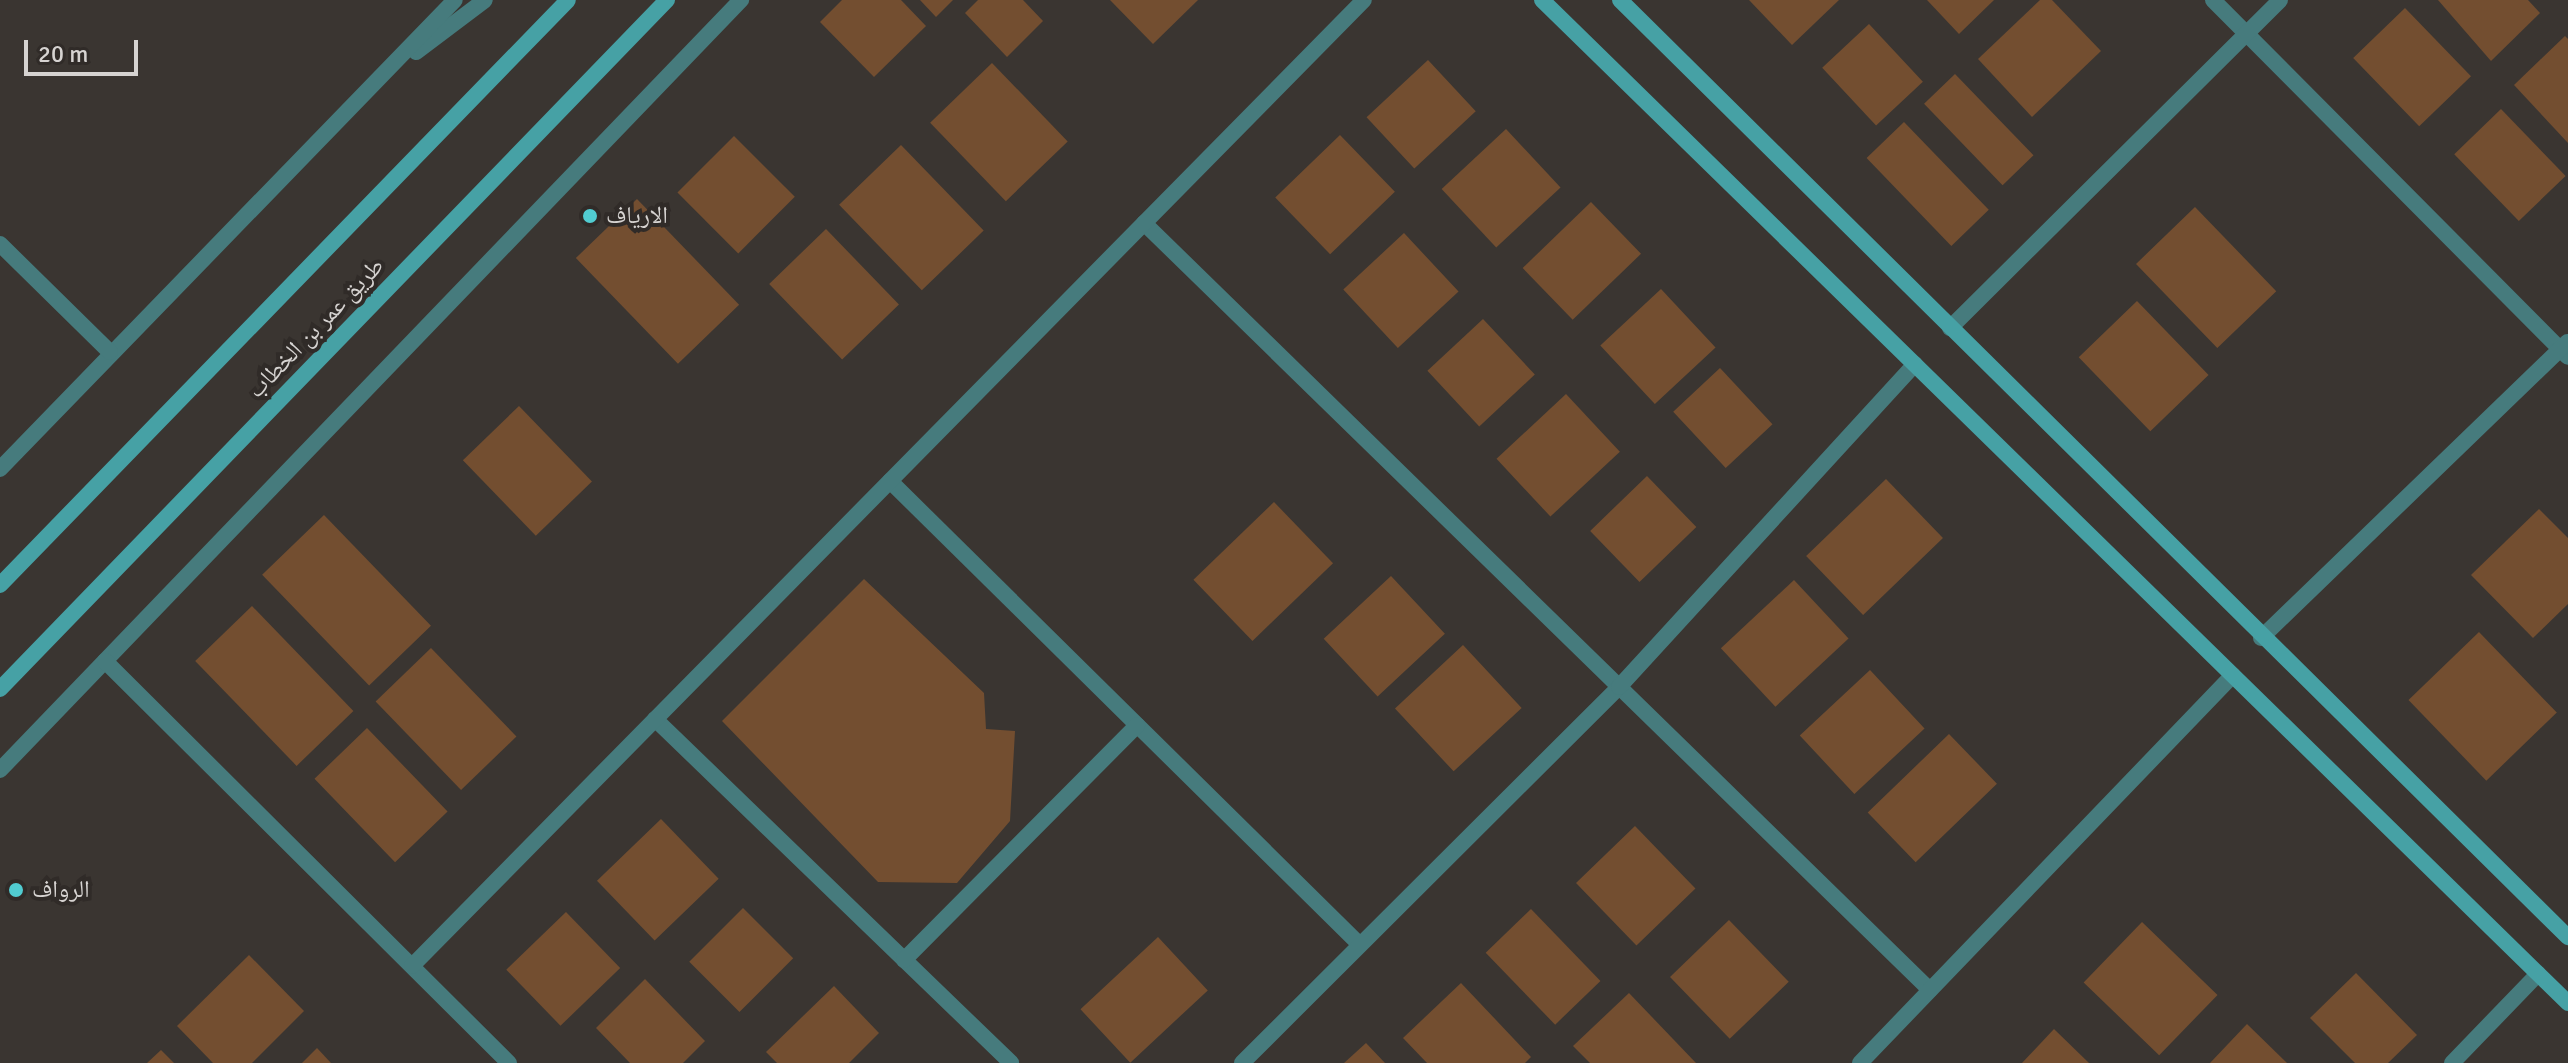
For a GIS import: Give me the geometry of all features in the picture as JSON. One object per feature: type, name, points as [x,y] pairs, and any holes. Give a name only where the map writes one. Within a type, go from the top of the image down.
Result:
[{"type":"street","points":[[0,469],[110,352],[455,0]]},
{"type":"street","points":[[373,84],[485,0]]},
{"type":"street","name":"طريق عمر بن الخطاب","points":[[0,585],[568,0]]},
{"type":"street","name":"طريق عمر بن الخطاب","points":[[0,689],[667,0]]},
{"type":"street","points":[[0,770],[741,0]]},
{"type":"street","points":[[412,966],[1364,0]]},
{"type":"street","points":[[1542,0],[2568,1003]]},
{"type":"street","points":[[1620,0],[2261,638],[2568,937]]},
{"type":"street","points":[[2213,0],[2566,350],[2261,638]]},
{"type":"street","points":[[1950,328],[2280,0]]},
{"type":"street","points":[[1144,223],[1930,990]]},
{"type":"street","points":[[0,244],[110,352]]},
{"type":"street","points":[[1242,1063],[1619,687],[1915,364]]},
{"type":"street","points":[[890,481],[1360,945]]},
{"type":"street","points":[[105,661],[509,1063]]},
{"type":"street","points":[[1860,1063],[2233,675]]},
{"type":"street","points":[[655,719],[1011,1063]]},
{"type":"street","points":[[904,960],[1137,725]]},
{"type":"street","points":[[2452,1063],[2538,974]]},
{"type":"building","points":[[842,0],[901,0],[926,26],[874,77],[820,22]]},
{"type":"building","points":[[920,0],[953,0],[936,17]]},
{"type":"building","points":[[978,0],[1023,0],[1043,21],[1007,57],[965,13]]},
{"type":"building","points":[[1110,0],[1198,0],[1153,44]]},
{"type":"building","points":[[1749,0],[1839,0],[1792,45]]},
{"type":"building","points":[[1927,0],[1994,0],[1959,34]]},
{"type":"building","points":[[2040,0],[2052,0],[2101,51],[2032,117],[1978,59]]},
{"type":"building","points":[[2438,0],[2528,0],[2540,13],[2491,61]]},
{"type":"building","points":[[2405,8],[2471,76],[2419,126],[2353,58]]},
{"type":"building","points":[[1869,24],[1923,82],[1876,125],[1822,68]]},
{"type":"building","points":[[2565,36],[2568,39],[2568,143],[2514,85]]},
{"type":"building","points":[[1428,60],[1476,111],[1414,168],[1367,117]]},
{"type":"building","points":[[992,63],[1068,141],[1006,201],[930,123]]},
{"type":"building","points":[[1955,74],[2033,155],[2003,185],[1924,104]]},
{"type":"building","points":[[2501,109],[2566,176],[2519,221],[2454,154]]},
{"type":"building","points":[[1904,122],[1989,210],[1951,246],[1867,158]]},
{"type":"building","points":[[1506,129],[1561,188],[1496,248],[1442,189]]},
{"type":"building","points":[[1340,135],[1395,192],[1330,254],[1275,198]]},
{"type":"building","points":[[734,136],[795,197],[738,253],[677,193]]},
{"type":"building","points":[[901,145],[984,231],[922,290],[839,205]]},
{"type":"building","points":[[637,199],[739,305],[678,364],[576,258]]},
{"type":"building","points":[[1591,202],[1641,254],[1573,320],[1523,268]]},
{"type":"building","points":[[2195,207],[2276,291],[2217,348],[2136,264]]},
{"type":"building","points":[[826,229],[899,305],[842,359],[769,284]]},
{"type":"building","points":[[1404,233],[1459,292],[1398,348],[1343,290]]},
{"type":"building","points":[[1661,289],[1716,348],[1655,404],[1600,346]]},
{"type":"building","points":[[2137,301],[2209,375],[2150,431],[2079,357]]},
{"type":"building","points":[[1483,319],[1535,375],[1479,426],[1427,371]]},
{"type":"building","points":[[1720,368],[1773,424],[1726,468],[1673,412]]},
{"type":"building","points":[[1566,394],[1620,452],[1550,517],[1497,459]]},
{"type":"building","points":[[519,406],[592,482],[536,536],[463,460]]},
{"type":"building","points":[[1647,476],[1696,527],[1639,582],[1590,531]]},
{"type":"building","points":[[1886,479],[1943,538],[1863,615],[1806,556]]},
{"type":"building","points":[[1274,502],[1333,563],[1252,641],[1193,580]]},
{"type":"building","points":[[2539,509],[2568,538],[2568,604],[2533,638],[2471,575]]},
{"type":"building","points":[[324,515],[431,626],[369,686],[262,575]]},
{"type":"building","points":[[1391,576],[1445,634],[1378,697],[1324,639]]},
{"type":"building","points":[[864,579],[984,693],[986,729],[1015,731],[1010,821],[957,883],[878,882],[722,721]]},
{"type":"building","points":[[1794,580],[1849,639],[1775,707],[1721,648]]},
{"type":"building","points":[[252,606],[353,711],[297,766],[195,661]]},
{"type":"building","points":[[2479,632],[2557,713],[2486,781],[2409,700]]},
{"type":"building","points":[[1463,645],[1522,708],[1454,771],[1395,708]]},
{"type":"building","points":[[431,648],[516,736],[461,790],[376,701]]},
{"type":"building","points":[[1870,670],[1925,729],[1854,794],[1800,735]]},
{"type":"building","points":[[367,728],[448,811],[395,862],[314,779]]},
{"type":"building","points":[[1949,734],[1997,784],[1916,862],[1868,812]]},
{"type":"building","points":[[661,819],[719,879],[655,941],[597,881]]},
{"type":"building","points":[[1635,826],[1695,889],[1636,946],[1576,883]]},
{"type":"building","points":[[743,908],[793,958],[739,1012],[689,962]]},
{"type":"building","points":[[1531,909],[1600,981],[1555,1025],[1486,953]]},
{"type":"building","points":[[566,912],[620,968],[560,1026],[506,970]]},
{"type":"building","points":[[1729,920],[1789,982],[1730,1039],[1670,977]]},
{"type":"building","points":[[2142,922],[2218,995],[2159,1055],[2084,982]]},
{"type":"building","points":[[1158,937],[1208,990],[1130,1063],[1080,1009]]},
{"type":"building","points":[[249,955],[304,1011],[252,1063],[213,1063],[177,1026]]},
{"type":"building","points":[[2356,973],[2417,1035],[2388,1063],[2355,1063],[2310,1018]]},
{"type":"building","points":[[645,979],[705,1041],[683,1063],[630,1063],[596,1028]]},
{"type":"building","points":[[1461,983],[1531,1057],[1525,1063],[1427,1063],[1403,1038]]},
{"type":"building","points":[[834,986],[879,1033],[849,1063],[777,1063],[766,1052]]},
{"type":"building","points":[[1629,993],[1696,1063],[1590,1063],[1573,1046]]},
{"type":"building","points":[[2247,1024],[2287,1063],[2210,1063]]},
{"type":"building","points":[[2054,1029],[2089,1063],[2022,1063]]},
{"type":"building","points":[[1366,1043],[1385,1063],[1344,1063]]},
{"type":"building","points":[[317,1048],[331,1063],[302,1063]]},
{"type":"building","points":[[161,1050],[174,1063],[147,1063]]},
{"type":"place","name":"الارياف","points":[[590,216]]},
{"type":"place","name":"الرواف","points":[[16,890]]}]
